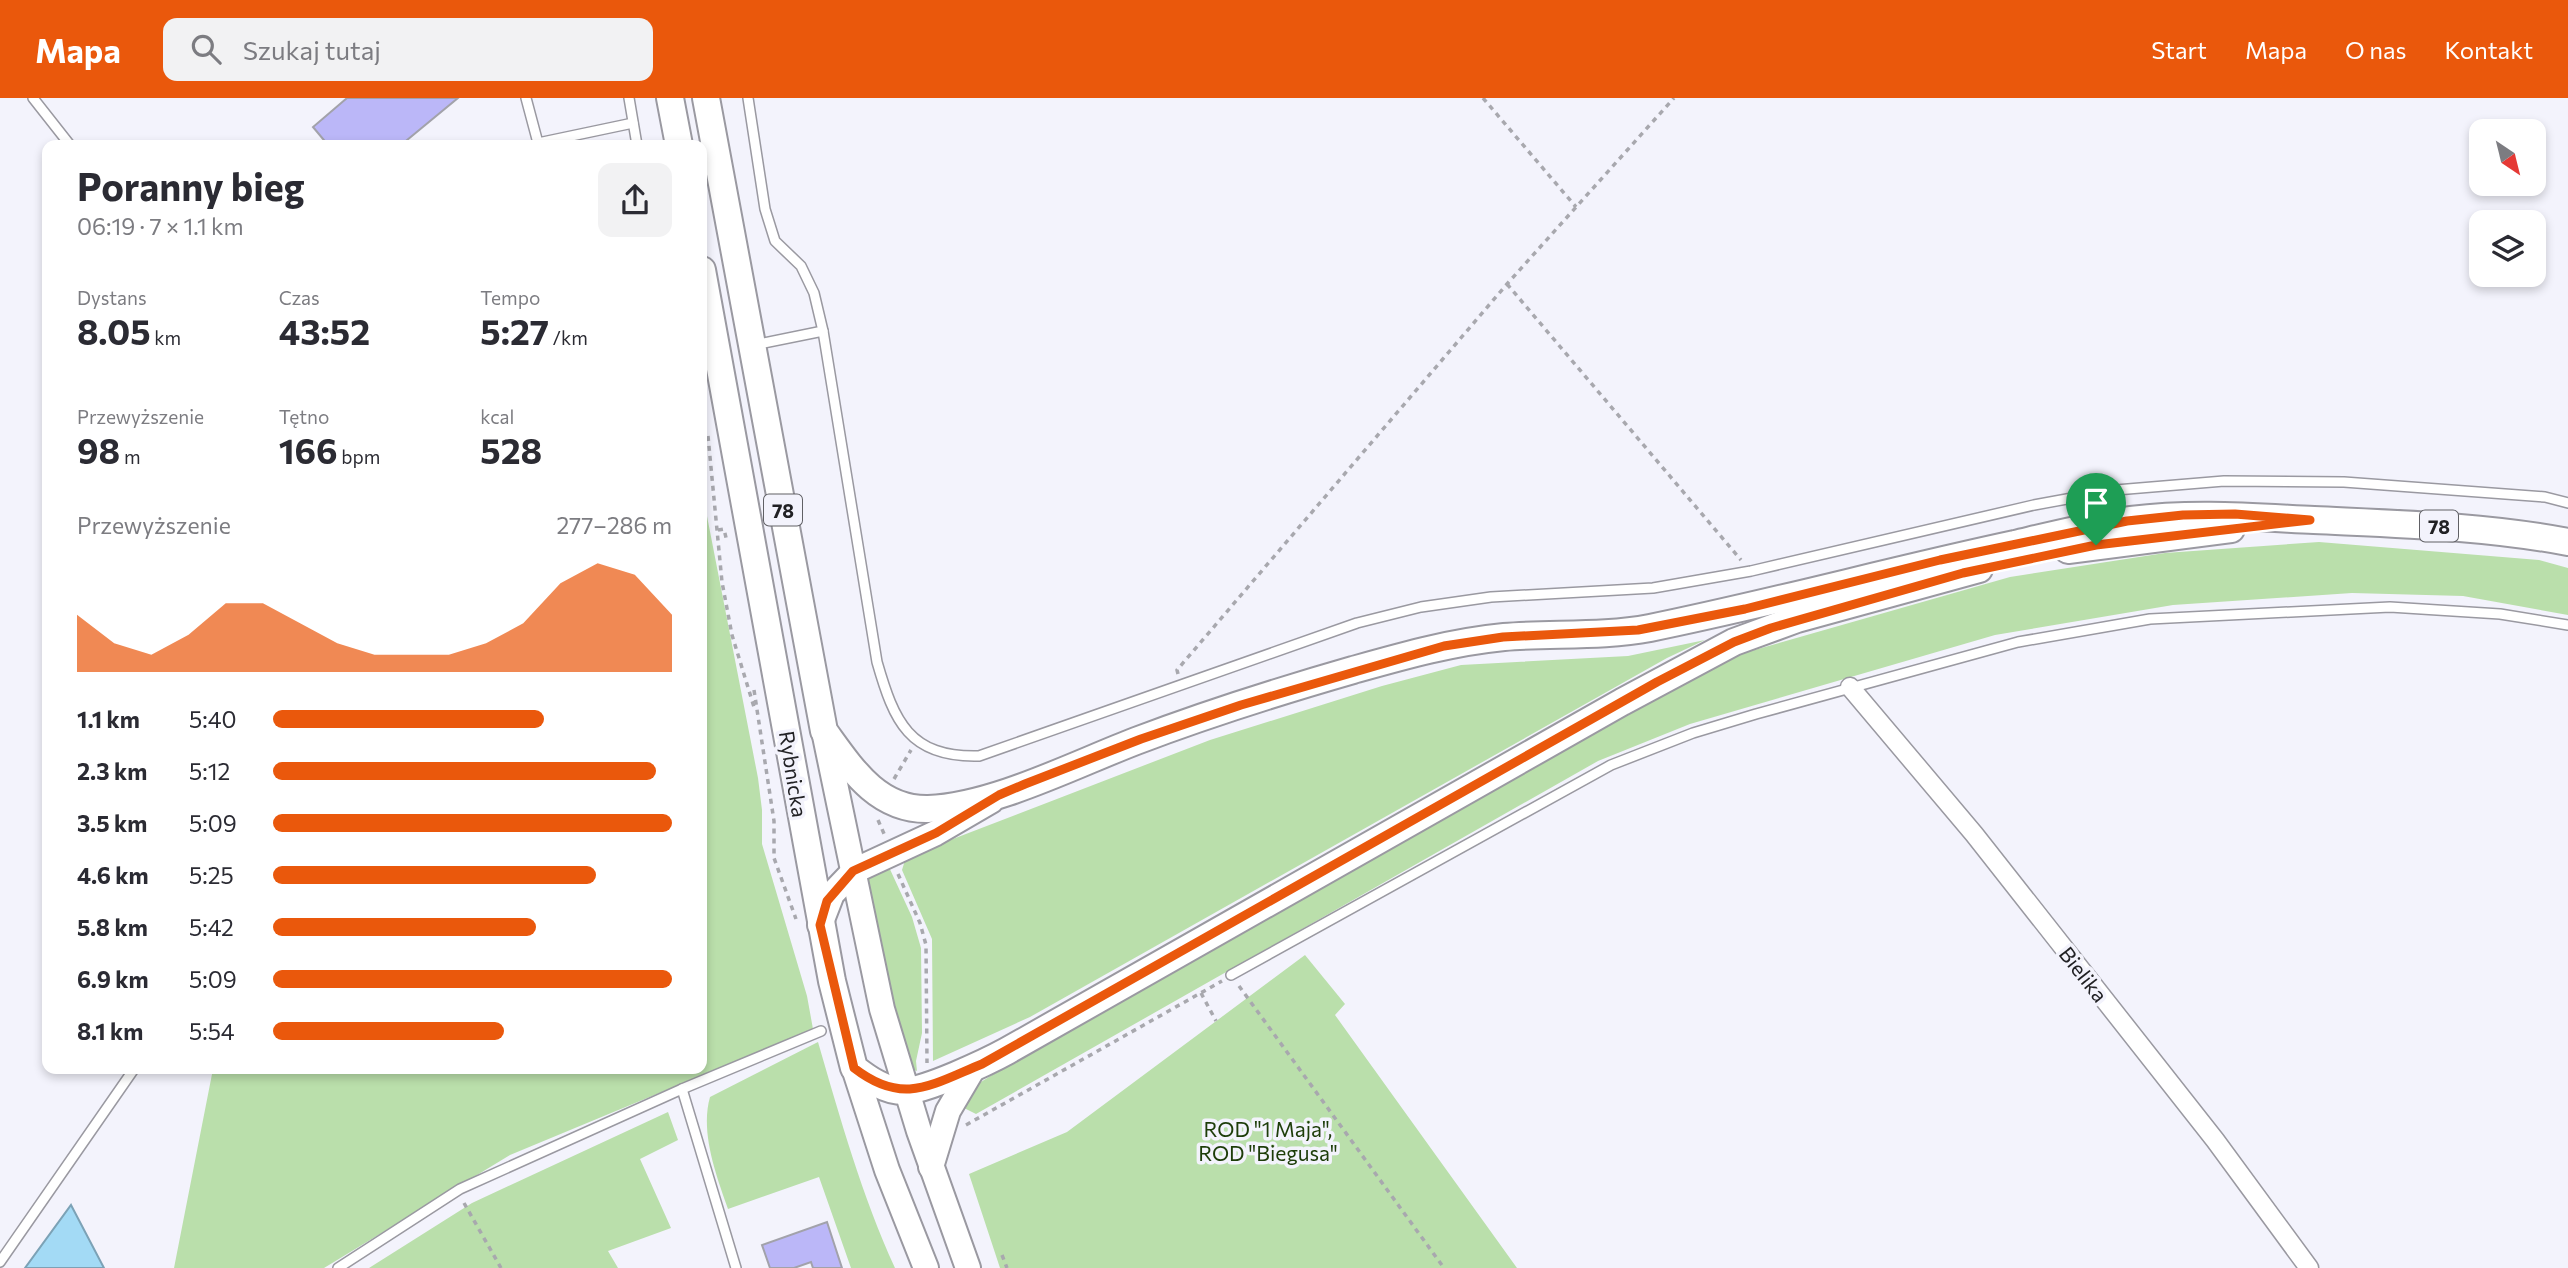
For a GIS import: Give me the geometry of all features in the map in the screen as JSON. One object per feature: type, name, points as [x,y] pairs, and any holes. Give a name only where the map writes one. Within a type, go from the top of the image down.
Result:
[{"type":"main road","points":[[670,98],[678,140]]},
{"type":"main road","name":"78","points":[[706,98],[752,345]]},
{"type":"main road","name":"Rybnicka","points":[[707,298],[820,925],[854,1068],[887,1170],[926,1268]]},
{"type":"main road","name":"Rybnicka","points":[[752,345],[824,731],[882,1009],[931,1167],[968,1268]]},
{"type":"main road","name":"78","points":[[824,731],[860,778],[876,792],[893,802],[929,809],[999,795],[1141,739],[1241,705],[1331,676],[1444,646],[1503,637],[1638,630],[1745,609],[1940,560],[2127,521],[2183,515],[2235,514],[2465,527],[2568,542]]},
{"type":"main road","name":"78","points":[[906,1091],[974,1067],[1007,1051],[1622,702],[1734,642],[1797,619],[2041,554],[2146,538],[2310,520]]},
{"type":"main road","points":[[820,925],[832,894],[853,871],[936,833],[999,795]]},
{"type":"main road","points":[[931,1167],[948,1111],[974,1067]]},
{"type":"main road","points":[[854,1068],[883,1086],[906,1091]]},
{"type":"street","name":"Bielika","points":[[1850,687],[1974,834],[2215,1140],[2309,1268]]},
{"type":"lane","points":[[33,98],[66,140]]},
{"type":"lane","points":[[526,98],[534,140]]},
{"type":"lane","points":[[629,98],[636,140]]},
{"type":"lane","points":[[748,98],[765,209],[775,242],[801,267],[814,293],[823,331],[877,662],[890,707],[901,724],[918,741],[937,751],[958,757],[979,756],[1357,623],[1421,607],[1491,597],[1653,588],[1751,571],[2034,505],[2116,490],[2210,482],[2344,482],[2545,497],[2568,503]]},
{"type":"lane","points":[[553,140],[633,122]]},
{"type":"lane","points":[[752,345],[823,331]]},
{"type":"lane","points":[[1231,975],[1611,765],[1693,733],[2018,642],[2150,619],[2390,607],[2500,614],[2568,625]]},
{"type":"lane","points":[[338,1268],[456,1192],[682,1089],[821,1031]]},
{"type":"lane","points":[[0,1262],[131,1074]]},
{"type":"lane","points":[[682,1089],[736,1268]]},
{"type":"path","points":[[1483,98],[1576,207]]},
{"type":"path","points":[[1178,687],[1177,670],[1507,284],[1674,98]]},
{"type":"path","points":[[1507,284],[1751,571]]},
{"type":"path","points":[[707,434],[722,582],[732,635],[756,712]]},
{"type":"path","points":[[891,784],[897,769],[918,741]]},
{"type":"path","points":[[878,815],[877,819],[889,844]]},
{"type":"path","points":[[897,867],[926,945],[926,1069]]},
{"type":"path","points":[[966,1125],[1231,975],[1444,1268]]},
{"type":"path","points":[[1200,993],[1216,1021]]},
{"type":"path","points":[[456,1192],[501,1268]]},
{"type":"path","points":[[1002,1255],[1007,1268]]},
{"type":"green space","points":[[707,516],[758,778],[762,844],[807,996],[813,1029],[707,1073]]},
{"type":"green space","points":[[2319,542],[2539,560],[2568,568],[2568,615],[2463,596],[2352,593],[2173,605],[1995,635],[1690,724],[1598,761],[976,1114],[960,1106],[976,1085],[997,1072],[1642,704],[1737,655],[2010,577],[2165,553]]},
{"type":"green space","points":[[1705,640],[1667,658],[1030,1017],[933,1061],[932,939],[902,870],[906,857],[1210,740],[1382,686],[1461,665],[1628,656]]},
{"type":"green space","points":[[888,865],[912,917],[921,948],[922,1033],[916,1061],[917,1071],[911,1069],[901,1036],[866,879]]},
{"type":"green space","name":"ROD \"1 Maja\", ROD \"Biegusa\"","points":[[1305,955],[1345,1004],[1335,1015],[1517,1268],[1000,1268],[969,1174],[1067,1132]]},
{"type":"green space","points":[[818,1042],[862,1185],[895,1268],[851,1268],[819,1177],[728,1209],[723,1196],[708,1139],[707,1110],[710,1097]]},
{"type":"green space","points":[[212,1074],[705,1074],[510,1155],[324,1268],[174,1268]]},
{"type":"green space","points":[[668,1112],[678,1140],[640,1159],[671,1228],[608,1251],[618,1268],[369,1268],[472,1203]]},
{"type":"water","points":[[71,1205],[104,1268],[25,1268]]},
{"type":"building","points":[[347,98],[458,98],[407,140],[324,140],[313,127]]},
{"type":"building","points":[[827,1222],[842,1268],[813,1268],[811,1262],[794,1268],[770,1268],[762,1245]]},
{"type":"route","points":[[2235,514],[2310,520],[2096,545],[2041,554],[1963,573],[1797,619],[1734,642],[1657,682],[982,1064],[906,1091],[875,1083],[854,1068],[820,925],[827,901],[836,888],[853,871],[936,833],[999,795],[1141,739],[1319,680],[1405,655],[1475,640],[1638,630],[1745,609],[1940,560],[2127,521],[2183,515],[2235,514]]}]
